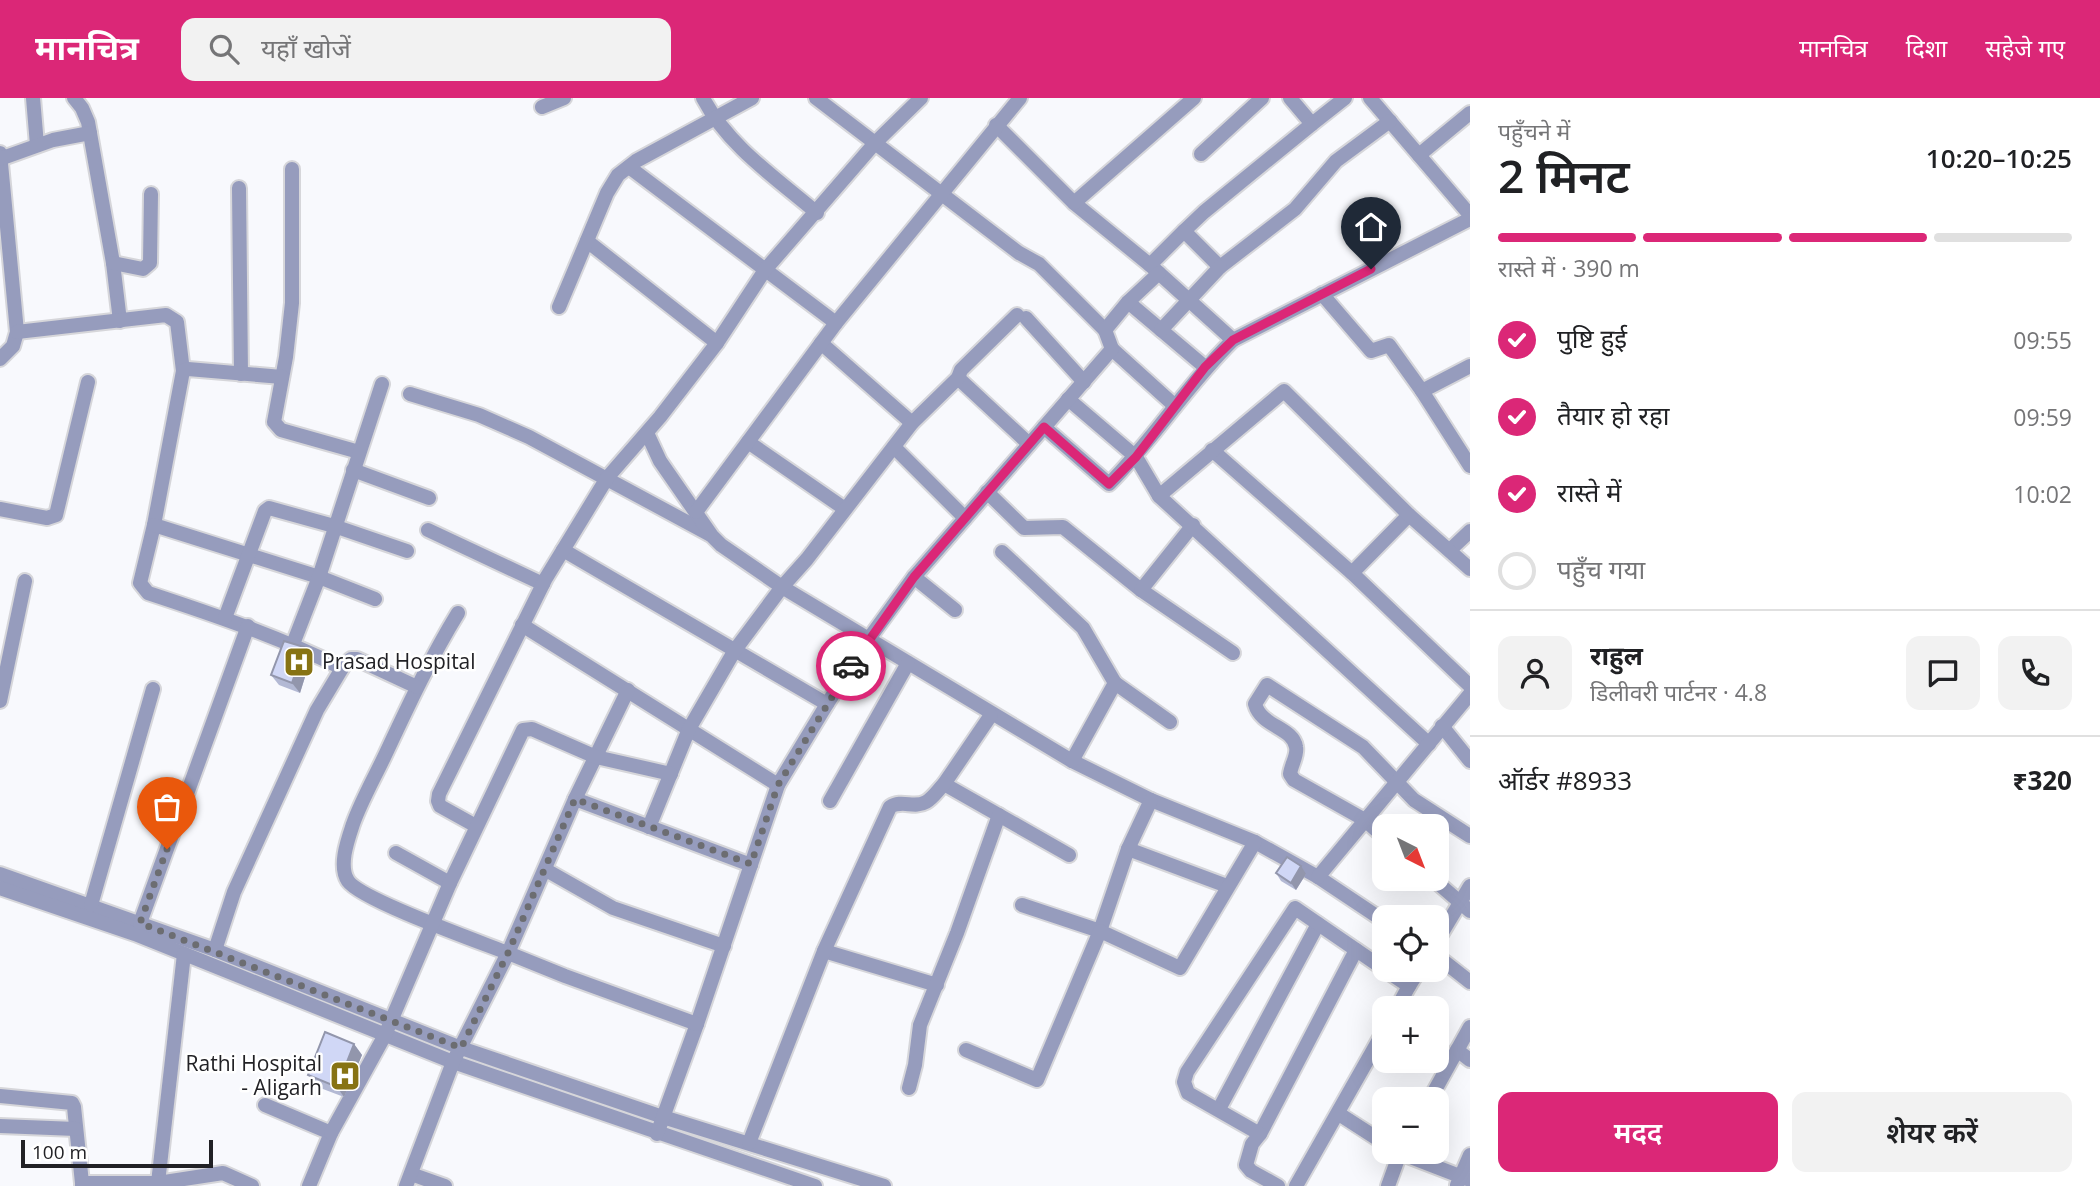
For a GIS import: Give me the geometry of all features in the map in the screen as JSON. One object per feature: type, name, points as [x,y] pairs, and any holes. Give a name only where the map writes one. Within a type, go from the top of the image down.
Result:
[{"type":"street","points":[[33,98],[37,145]]},
{"type":"street","points":[[74,98],[85,113],[90,133],[113,263],[120,321]]},
{"type":"street","points":[[542,107],[564,98]]},
{"type":"street","points":[[703,98],[714,119],[738,145],[817,212]]},
{"type":"street","points":[[559,307],[607,193],[618,175],[752,98]]},
{"type":"street","points":[[817,98],[941,195],[1019,253],[1039,264],[1105,330],[1112,349],[1175,406]]},
{"type":"street","points":[[476,826],[442,808],[438,804],[438,798],[543,584],[607,478],[647,433],[717,343],[765,270],[875,143],[921,98]]},
{"type":"street","points":[[1074,203],[1194,98]]},
{"type":"street","points":[[1201,154],[1262,98]]},
{"type":"street","points":[[1290,98],[1312,124]]},
{"type":"street","points":[[1105,330],[1184,231],[1345,98]]},
{"type":"street","points":[[1044,427],[1109,484],[1136,457],[1205,367],[1233,340],[1470,217],[1375,103],[1392,98]]},
{"type":"street","points":[[696,513],[821,343],[1019,99]]},
{"type":"street","points":[[1419,155],[1470,113]]},
{"type":"street","points":[[1161,330],[1220,267],[1295,209],[1336,161],[1390,121]]},
{"type":"street","points":[[996,125],[1074,203],[1154,269],[1233,340]]},
{"type":"street","points":[[0,359],[13,346],[16,332],[0,157],[90,133]]},
{"type":"street","points":[[628,167],[836,324]]},
{"type":"street","points":[[292,169],[292,303],[275,426],[359,452]]},
{"type":"street","points":[[239,188],[241,374]]},
{"type":"street","points":[[113,263],[143,269],[149,265],[151,194]]},
{"type":"street","points":[[1184,231],[1220,267]]},
{"type":"street","points":[[587,241],[717,343]]},
{"type":"street","points":[[1322,294],[1371,351],[1389,345],[1468,459]]},
{"type":"street","points":[[1128,302],[1205,367]]},
{"type":"street","points":[[16,332],[166,315],[174,318],[179,328],[183,371],[154,525],[140,579],[142,588],[148,593],[248,626],[342,668]]},
{"type":"street","points":[[649,827],[689,729],[735,650],[912,423],[958,379],[961,370],[1021,316],[1084,382]]},
{"type":"street","points":[[821,343],[912,423]]},
{"type":"street","points":[[657,1134],[778,785],[868,640],[914,577],[1112,349]]},
{"type":"street","points":[[1422,391],[1470,366]]},
{"type":"street","points":[[183,371],[188,369],[282,377]]},
{"type":"street","points":[[958,379],[1029,444]]},
{"type":"street","points":[[0,509],[47,517],[56,515],[88,382]]},
{"type":"street","points":[[293,644],[319,577],[382,384]]},
{"type":"street","points":[[1159,496],[1284,391],[1409,515],[1470,569]]},
{"type":"street","points":[[410,394],[479,415],[529,437],[712,536]]},
{"type":"street","points":[[1068,399],[1136,457],[1159,496],[1193,524],[1429,744]]},
{"type":"street","points":[[647,433],[660,461],[712,536],[782,587],[991,715],[1072,761],[1150,800],[1255,842],[1318,877],[1372,913]]},
{"type":"street","points":[[748,443],[845,509]]},
{"type":"street","points":[[894,447],[965,518]]},
{"type":"street","points":[[1212,450],[1352,573],[1470,686]]},
{"type":"street","points":[[353,470],[429,498]]},
{"type":"street","points":[[987,492],[1024,528],[1063,527],[1140,590],[1233,653]]},
{"type":"street","points":[[225,618],[265,511],[269,508],[334,526],[407,551]]},
{"type":"street","points":[[1352,573],[1409,515]]},
{"type":"street","points":[[1140,590],[1193,524]]},
{"type":"street","points":[[154,525],[319,577],[375,599]]},
{"type":"street","points":[[428,530],[543,584]]},
{"type":"street","points":[[1450,550],[1470,531]]},
{"type":"street","points":[[563,550],[827,704]]},
{"type":"street","points":[[1002,552],[1083,628],[1115,682],[1170,722]]},
{"type":"street","points":[[914,577],[955,610]]},
{"type":"street","points":[[0,701],[25,580]]},
{"type":"street","points":[[458,613],[417,687],[354,821],[346,849],[347,879],[361,892],[432,923],[697,1024]]},
{"type":"street","points":[[522,625],[778,785]]},
{"type":"street","points":[[140,923],[248,626]]},
{"type":"street","points":[[215,950],[240,880],[317,710],[342,668],[351,659],[357,659],[417,687]]},
{"type":"street","points":[[830,802],[908,663]]},
{"type":"street","points":[[1072,761],[1115,682]]},
{"type":"street","points":[[1372,826],[1294,780],[1290,774],[1297,750],[1295,741],[1258,713],[1255,704],[1267,685],[1363,747],[1414,800],[1470,836]]},
{"type":"street","points":[[91,905],[153,689]]},
{"type":"street","points":[[445,1186],[409,1180],[453,1062],[508,953],[575,799],[628,690]]},
{"type":"street","points":[[1318,877],[1470,694]]},
{"type":"street","points":[[749,1143],[824,951],[890,807],[900,803],[918,805],[926,802],[944,784],[991,715]]},
{"type":"street","points":[[1441,726],[1470,761]]},
{"type":"street","points":[[309,1186],[331,1133],[385,1035],[450,883],[523,730],[532,729],[596,757],[671,774]]},
{"type":"street","points":[[944,784],[1069,855]]},
{"type":"street","points":[[575,799],[751,864]]},
{"type":"street","points":[[966,1050],[1037,1080],[1100,931],[1128,849],[1150,800]]},
{"type":"street","points":[[909,1088],[920,1025],[999,815]]},
{"type":"street","points":[[1022,905],[1100,931],[1180,968],[1255,842]]},
{"type":"street","points":[[1128,849],[1227,886]]},
{"type":"street","points":[[396,853],[450,883]]},
{"type":"street","points":[[545,870],[612,908],[724,946]]},
{"type":"street","points":[[0,874],[215,950],[461,1048],[663,1118],[884,1186]]},
{"type":"street","points":[[1449,925],[1464,906],[1470,886]]},
{"type":"street","points":[[0,888],[94,919],[453,1062],[815,1186]]},
{"type":"street","points":[[1447,891],[1464,906]]},
{"type":"street","points":[[1259,1134],[1188,1093],[1184,1082],[1187,1072],[1295,908],[1372,961]]},
{"type":"street","points":[[1219,1109],[1318,925]]},
{"type":"street","points":[[1278,1186],[1251,1171],[1246,1165],[1252,1144],[1356,950]]},
{"type":"street","points":[[824,951],[937,985]]},
{"type":"street","points":[[158,1183],[184,954]]},
{"type":"street","points":[[1449,965],[1470,982]]},
{"type":"street","points":[[1403,982],[1409,986]]},
{"type":"street","points":[[1404,996],[1412,982]]},
{"type":"street","points":[[1437,1087],[1470,1027]]},
{"type":"street","points":[[1457,1051],[1470,1059]]},
{"type":"street","points":[[1296,1186],[1372,1053]]},
{"type":"street","points":[[0,1096],[69,1101],[74,1107],[82,1184],[158,1183],[223,1173],[252,1186]]},
{"type":"street","points":[[265,1105],[331,1133]]},
{"type":"street","points":[[1339,1114],[1372,1135]]},
{"type":"street","points":[[0,1126],[76,1129]]},
{"type":"street","points":[[1425,1164],[1462,1181],[1470,1156]]},
{"type":"street","points":[[1388,1186],[1395,1164]]},
{"type":"building","points":[[284,641],[304,647],[292,683],[271,675]]},
{"type":"building","points":[[1287,857],[1301,866],[1291,883],[1276,873]]},
{"type":"building","points":[[325,1032],[354,1044],[337,1087],[308,1075]]},
{"type":"way so far","points":[[167,849],[140,923],[461,1048],[508,953],[575,799],[751,864],[778,785],[851,666]]},
{"type":"place","name":"Prasad Hospital","points":[[299,662]]},
{"type":"place","name":"Rathi Hospital - Aligarh","points":[[345,1076]]},
{"type":"route","points":[[851,666],[914,577],[1044,427],[1109,484],[1136,457],[1205,367],[1233,340],[1371,269]]}]
